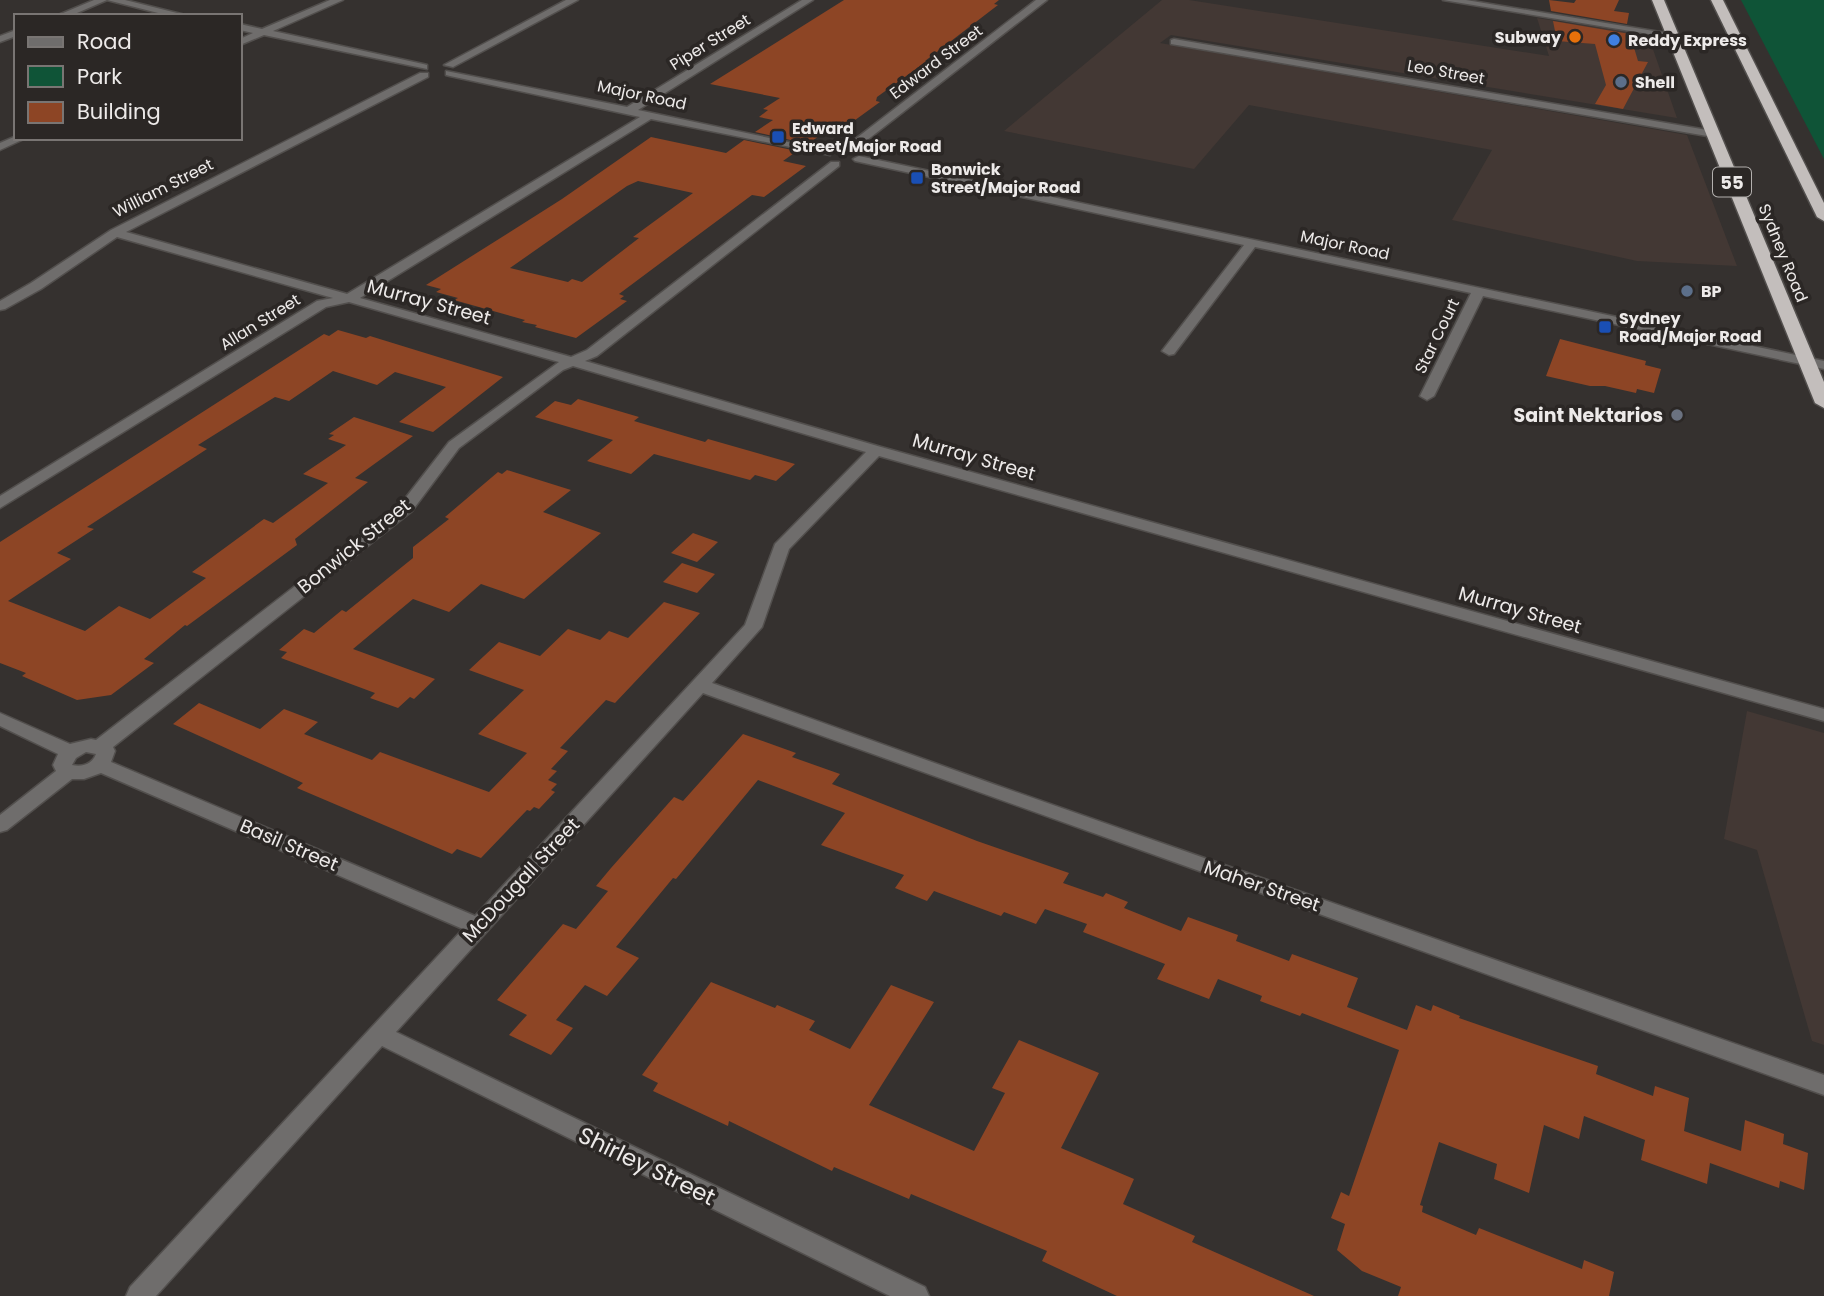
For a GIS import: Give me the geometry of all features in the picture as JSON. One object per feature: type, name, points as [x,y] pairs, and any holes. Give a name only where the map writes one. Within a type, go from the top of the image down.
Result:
[{"type":"highway","name":"Sydney Road","points":[[1658,0],[1713,134],[1816,364],[1824,403]]},
{"type":"highway","points":[[1717,0],[1824,217]]},
{"type":"street","points":[[66,14],[102,0]]},
{"type":"street","points":[[112,0],[175,14]]},
{"type":"street","points":[[242,41],[338,0]]},
{"type":"street","points":[[242,28],[423,71],[437,64],[449,69],[573,0]]},
{"type":"street","name":"Piper Street","points":[[629,111],[808,0]]},
{"type":"street","name":"Edward Street","points":[[849,149],[1042,0]]},
{"type":"street","points":[[1448,0],[1673,35]]},
{"type":"street","name":"Leo Street","points":[[1174,42],[1713,134]]},
{"type":"street","name":"Major Road","points":[[449,69],[831,158]]},
{"type":"street","name":"William Street","points":[[0,306],[36,286],[115,233],[423,71]]},
{"type":"street","name":"Allan Street","points":[[0,503],[322,304],[347,299],[650,115]]},
{"type":"street","points":[[0,148],[17,140]]},
{"type":"street","points":[[849,149],[858,152],[859,159],[847,164],[831,158],[849,149]]},
{"type":"street","name":"Bonwick Street","points":[[100,756],[406,508],[454,445],[558,367],[592,353],[831,158]]},
{"type":"street","name":"Major Road","points":[[859,159],[1816,364]]},
{"type":"street","name":"Murray Street","points":[[115,233],[876,450],[1824,715]]},
{"type":"street","points":[[1169,351],[1252,243]]},
{"type":"street","name":"Star Court","points":[[1427,396],[1478,292]]},
{"type":"street","name":"McDougall Street","points":[[139,1296],[753,627],[781,547],[876,450]]},
{"type":"street","name":"Maher Street","points":[[700,685],[1824,1085]]},
{"type":"street","points":[[0,719],[71,752]]},
{"type":"street","points":[[0,825],[68,772],[81,773],[100,756],[86,746],[71,752],[62,765],[68,772]]},
{"type":"street","name":"Basil Street","points":[[100,756],[478,926]]},
{"type":"street","name":"Shirley Street","points":[[379,1034],[916,1296]]},
{"type":"shaded area","points":[[1162,0],[1189,0],[1549,56],[1537,18],[1648,35],[1677,118],[1171,35],[1160,43],[1687,135],[1737,266],[1637,261],[1452,220],[1492,150],[1249,105],[1194,169],[1004,131]]},
{"type":"shaded area","points":[[1747,711],[1824,733],[1824,1045],[1812,1041],[1757,850],[1724,839]]},
{"type":"green space","points":[[1741,0],[1824,0],[1824,159]]},
{"type":"building","points":[[844,0],[999,0],[994,4],[998,5],[877,97],[876,101],[880,102],[840,131],[830,128],[808,144],[755,132],[773,120],[759,117],[768,110],[763,109],[780,98],[710,84]]},
{"type":"building","points":[[1549,0],[1574,3],[1576,0],[1619,0],[1614,11],[1629,13],[1627,24],[1551,11]]},
{"type":"building","points":[[1553,21],[1630,34],[1638,61],[1648,62],[1623,109],[1595,104],[1606,85],[1595,44],[1557,41]]},
{"type":"building","points":[[651,137],[726,153],[744,140],[797,151],[783,161],[806,166],[764,197],[752,195],[619,294],[624,296],[620,299],[627,301],[576,338],[454,300],[458,298],[436,292],[441,289],[426,285],[562,199]],"holes":[[[638,181],[693,193],[633,237],[639,238],[582,282],[572,279],[568,282],[510,268]]]},
{"type":"building","points":[[338,330],[366,338],[370,336],[503,377],[433,432],[399,422],[446,387],[395,372],[377,385],[333,371],[289,401],[275,397],[198,445],[207,449],[87,527],[94,529],[57,553],[71,559],[8,601],[85,631],[119,606],[150,619],[206,578],[192,572],[264,519],[273,523],[328,483],[303,474],[346,445],[328,439],[334,435],[329,434],[354,417],[413,436],[355,478],[368,482],[295,539],[297,545],[185,625],[144,659],[154,663],[111,695],[77,700],[22,676],[26,673],[0,663],[0,542],[324,334],[329,336]]},
{"type":"building","points":[[1560,339],[1646,361],[1645,365],[1661,369],[1654,393],[1637,389],[1636,393],[1605,386],[1590,386],[1546,376]]},
{"type":"building","points":[[578,399],[639,417],[634,421],[795,464],[776,481],[755,475],[750,480],[654,454],[631,474],[587,461],[613,440],[535,417],[555,401],[571,405]]},
{"type":"building","points":[[507,470],[571,490],[543,512],[601,533],[524,599],[481,584],[449,612],[413,599],[353,649],[435,679],[414,699],[410,697],[398,708],[370,698],[375,693],[281,658],[287,652],[279,650],[304,629],[314,633],[342,610],[346,612],[413,558],[413,547],[449,519],[445,517],[498,472],[502,474]]},
{"type":"building","points":[[693,533],[718,542],[697,562],[671,553]]},
{"type":"building","points":[[682,563],[715,574],[697,593],[663,582]]},
{"type":"building","points":[[664,602],[700,613],[615,703],[606,700],[560,748],[568,751],[551,769],[557,771],[548,780],[557,784],[551,790],[555,792],[539,809],[534,807],[530,811],[527,810],[481,858],[457,849],[452,854],[297,788],[303,783],[173,724],[199,703],[260,729],[284,709],[318,722],[304,734],[372,760],[380,752],[489,792],[527,753],[478,734],[524,690],[469,670],[499,642],[540,656],[568,629],[600,640],[609,631],[628,638]]},
{"type":"building","points":[[743,734],[796,753],[792,757],[840,774],[832,784],[977,841],[1069,873],[1063,883],[1103,897],[1106,893],[1128,902],[1124,908],[1181,931],[1188,917],[1238,935],[1236,941],[1289,961],[1292,954],[1358,978],[1347,1007],[1407,1030],[1416,1005],[1431,1011],[1433,1005],[1460,1016],[1459,1018],[1598,1066],[1596,1074],[1653,1096],[1655,1086],[1689,1098],[1684,1131],[1741,1151],[1745,1120],[1784,1134],[1783,1144],[1808,1153],[1804,1190],[1780,1181],[1779,1188],[1710,1163],[1707,1184],[1641,1160],[1645,1140],[1584,1116],[1579,1139],[1544,1125],[1529,1193],[1494,1179],[1497,1164],[1439,1142],[1420,1205],[1423,1206],[1422,1212],[1476,1235],[1479,1228],[1582,1269],[1584,1260],[1614,1272],[1609,1296],[1398,1296],[1401,1287],[1362,1271],[1337,1250],[1345,1224],[1331,1218],[1341,1192],[1349,1196],[1399,1050],[1302,1013],[1300,1016],[1260,1001],[1262,996],[1218,979],[1209,999],[1157,979],[1165,964],[1083,932],[1087,924],[1045,909],[1036,924],[1004,912],[1001,916],[934,891],[927,901],[895,888],[904,875],[821,845],[845,813],[758,780],[616,947],[639,958],[607,996],[585,985],[556,1020],[573,1028],[551,1055],[509,1035],[527,1015],[497,1000],[563,924],[576,929],[608,891],[596,886],[611,868],[674,797],[683,801]]},
{"type":"building","points":[[711,982],[815,1021],[809,1030],[850,1049],[891,985],[934,1002],[869,1105],[974,1151],[1005,1093],[992,1088],[1019,1040],[1099,1073],[1061,1148],[1134,1179],[1123,1204],[1195,1236],[1192,1242],[1314,1296],[1117,1296],[1042,1261],[1047,1251],[911,1194],[909,1199],[834,1167],[832,1171],[729,1121],[728,1126],[653,1091],[658,1083],[642,1075]]},
{"type":"place","name":"Subway","points":[[1575,37]]},
{"type":"place","name":"Reddy Express","points":[[1614,40]]},
{"type":"place","name":"Shell","points":[[1621,82]]},
{"type":"place","name":"Edward Street/Major Road","points":[[778,137]]},
{"type":"place","name":"Bonwick Street/Major Road","points":[[917,178]]},
{"type":"place","name":"BP","points":[[1687,291]]},
{"type":"place","name":"Sydney Road/Major Road","points":[[1605,327]]},
{"type":"place","name":"Saint Nektarios","points":[[1677,415]]}]
